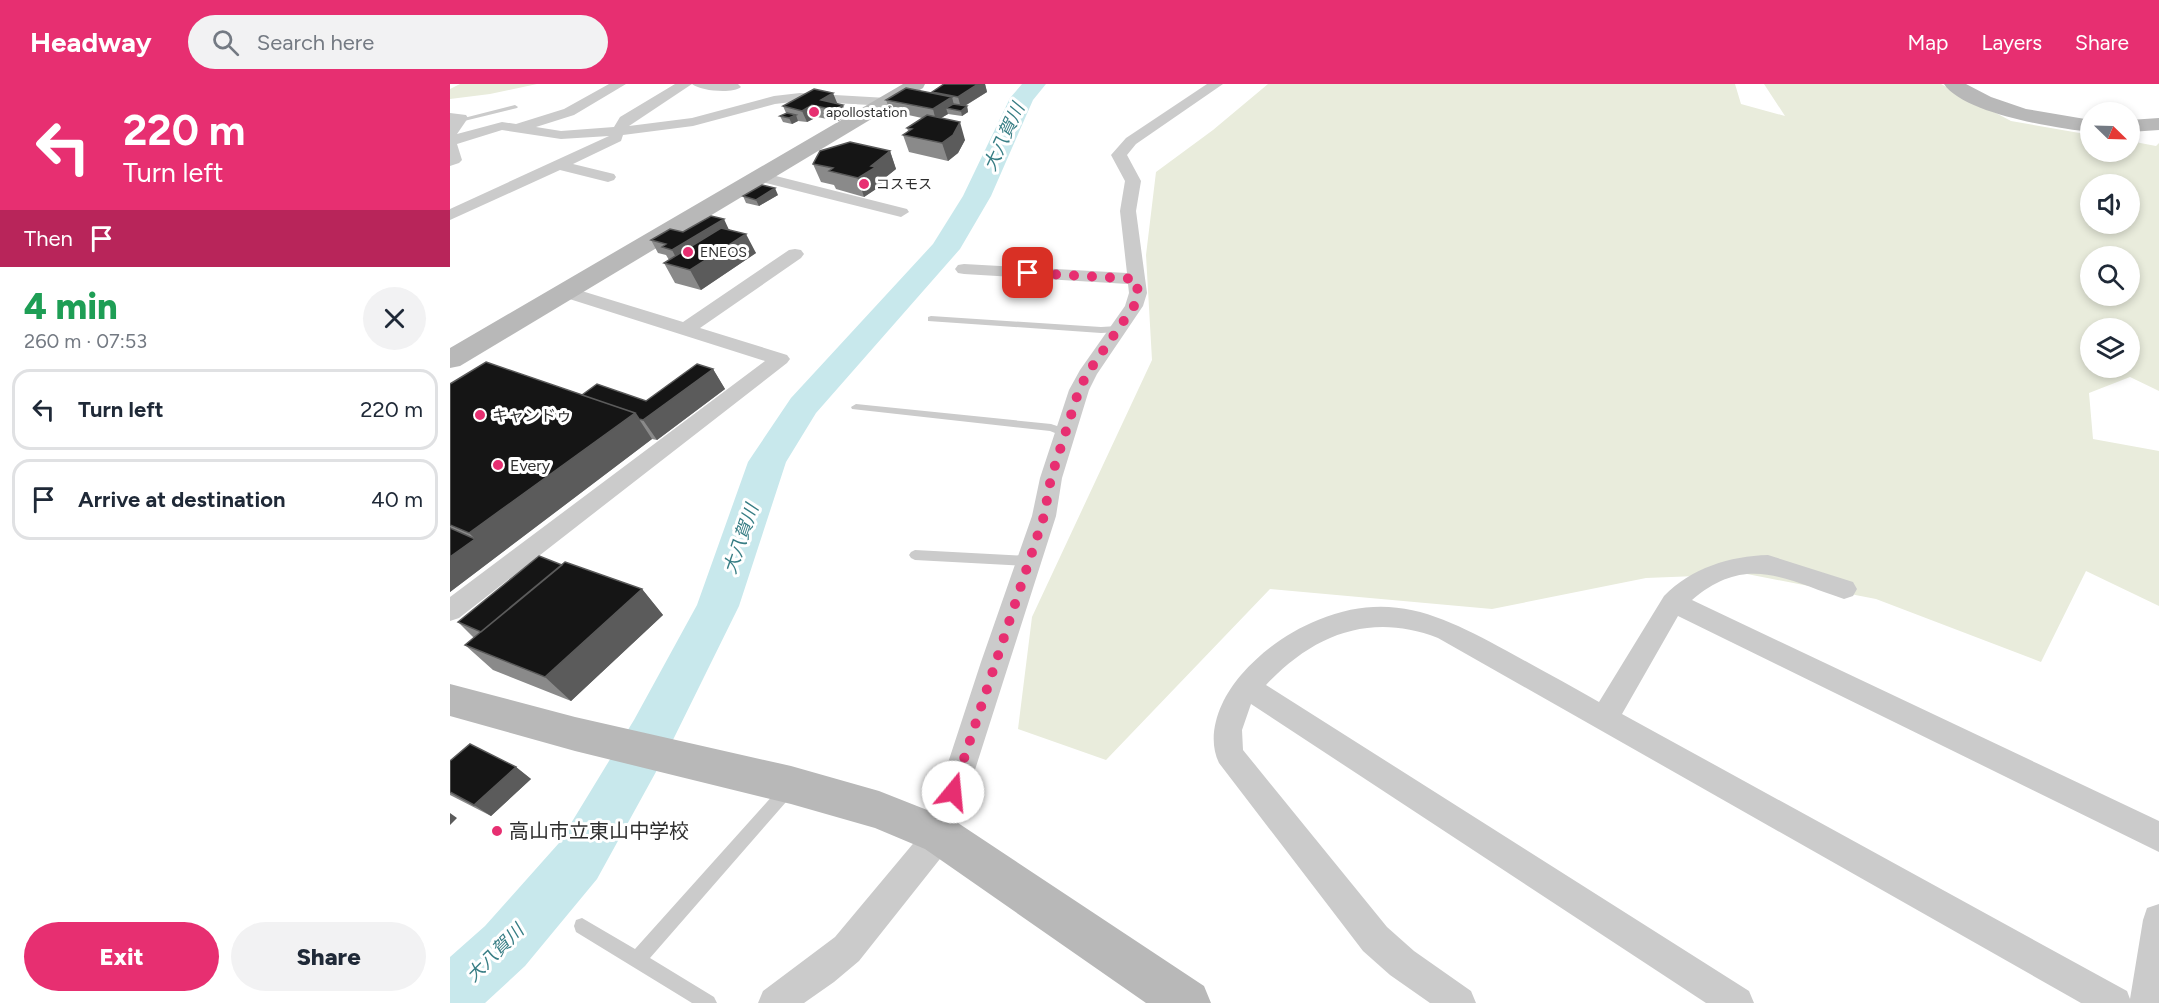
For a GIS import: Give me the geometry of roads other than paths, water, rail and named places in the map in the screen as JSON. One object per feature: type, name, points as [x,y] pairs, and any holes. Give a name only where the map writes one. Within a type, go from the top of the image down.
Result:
[{"type":"street","points":[[519,128],[569,112],[619,84]]},
{"type":"street","points":[[625,131],[625,120],[685,84]]},
{"type":"street","points":[[699,84],[736,85],[737,110]]},
{"type":"street","points":[[450,360],[887,102],[913,84]]},
{"type":"street","points":[[775,1003],[822,970],[847,949],[940,835],[1044,516],[1051,478],[1065,433],[1087,374],[1134,306],[1138,293],[1128,205],[1133,186],[1132,177],[1119,155],[1131,141],[1216,84]]},
{"type":"street","points":[[1953,84],[1973,96],[2007,109],[2050,120],[2080,124]]},
{"type":"street","points":[[450,161],[454,160],[450,143],[502,126],[551,135],[625,131],[677,125],[774,100],[800,97],[887,102]]},
{"type":"street","points":[[450,134],[455,118]]},
{"type":"street","points":[[2140,125],[2159,123]]},
{"type":"street","points":[[450,215],[559,165],[625,131]]},
{"type":"street","points":[[559,165],[608,177]]},
{"type":"street","points":[[760,177],[901,212]]},
{"type":"street","points":[[686,329],[795,254]]},
{"type":"street","points":[[964,269],[1136,279]]},
{"type":"street","points":[[450,611],[780,359],[566,292]]},
{"type":"street","points":[[1604,719],[1673,603],[1680,595],[1714,573],[1744,566],[1771,564],[1844,589]]},
{"type":"street","points":[[1673,603],[2159,837]]},
{"type":"street","points":[[1460,1003],[1402,963],[1375,939],[1229,754],[1225,740],[1228,724],[1247,687],[1280,655],[1317,632],[1352,620],[1386,616],[1418,621],[1447,631],[2115,1003]]},
{"type":"street","points":[[1247,687],[1737,1003]]},
{"type":"street","points":[[450,700],[675,760],[791,785],[879,810],[940,835],[1187,1003]]},
{"type":"street","points":[[2147,1003],[2159,920]]},
{"type":"lane","points":[[455,118],[515,107]]},
{"type":"lane","points":[[931,318],[1101,330],[1118,329]]},
{"type":"lane","points":[[856,407],[1051,428],[1065,433]]},
{"type":"lane","points":[[915,555],[1029,561]]},
{"type":"lane","points":[[637,960],[791,785]]},
{"type":"lane","points":[[582,926],[708,1003]]},
{"type":"waterway","name":"大八賀川","points":[[450,996],[505,946],[578,861],[651,735],[718,606],[767,462],[803,406],[945,249],[977,196],[1022,98],[1035,84]]},
{"type":"place","name":"apollostation","points":[[814,112]]},
{"type":"place","name":"コスモス","points":[[864,184]]},
{"type":"place","name":"ENEOS","points":[[688,252]]},
{"type":"place","name":"キャンドゥ","points":[[480,415]]},
{"type":"place","name":"Every","points":[[498,465]]},
{"type":"place","name":"高山市立東山中学校","points":[[497,831]]}]
